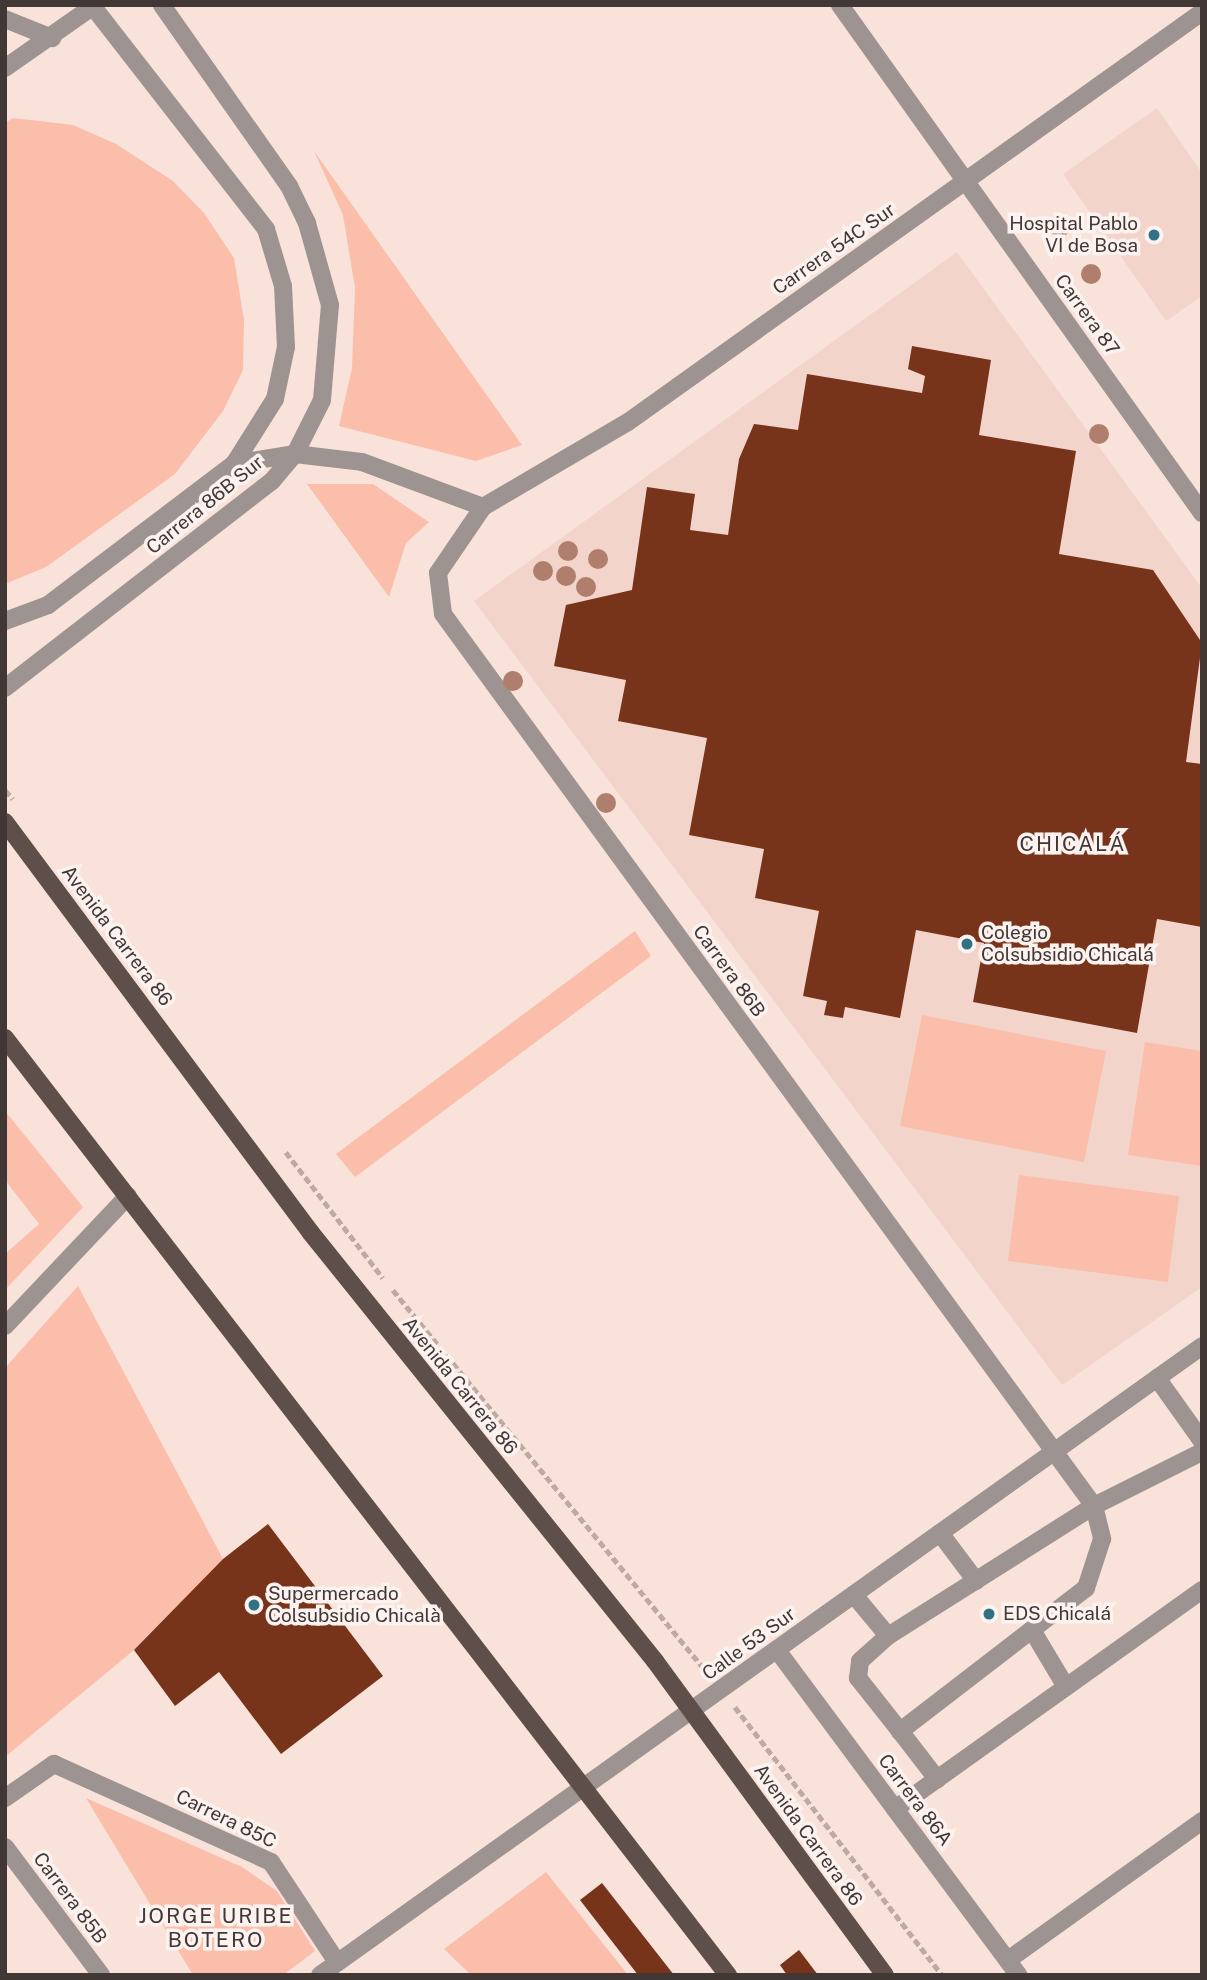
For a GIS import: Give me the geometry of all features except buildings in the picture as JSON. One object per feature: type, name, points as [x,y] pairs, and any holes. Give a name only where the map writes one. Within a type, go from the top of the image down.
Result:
[{"type":"main road","name":"Avenida Carrera 86","points":[[5,822],[311,1233],[692,1711],[885,1975]]},
{"type":"main road","points":[[5,1038],[728,1975]]},
{"type":"street","name":"Carrera 86B Sur","points":[[5,688],[255,497],[295,454],[322,400],[330,354],[323,265],[289,186],[162,5]]},
{"type":"street","name":"Carrera 87","points":[[840,5],[1202,513]]},
{"type":"street","name":"Carrera 86B Sur","points":[[5,621],[48,605],[234,464],[275,399],[286,347],[284,286],[270,240],[227,171],[94,6]]},
{"type":"street","points":[[5,68],[52,38],[94,6]]},
{"type":"street","name":"Carrera 54C Sur","points":[[483,507],[628,422],[1202,12]]},
{"type":"street","points":[[5,19],[52,38]]},
{"type":"street","points":[[234,464],[295,454],[362,462],[483,507]]},
{"type":"street","name":"Carrera 86B","points":[[483,507],[438,573],[443,614],[1094,1506]]},
{"type":"street","points":[[5,1326],[128,1196]]},
{"type":"street","name":"Calle 53 Sur","points":[[320,1975],[1202,1346]]},
{"type":"street","points":[[1157,1378],[1202,1441]]},
{"type":"street","points":[[937,1779],[858,1678],[860,1661],[888,1636],[1094,1506],[1202,1452]]},
{"type":"street","points":[[900,1731],[1086,1588],[1102,1539],[1094,1506]]},
{"type":"street","points":[[940,1533],[976,1581]]},
{"type":"street","points":[[895,1809],[1202,1590]]},
{"type":"street","points":[[854,1595],[888,1636]]},
{"type":"street","points":[[1032,1630],[1066,1687]]},
{"type":"street","name":"Carrera 86A","points":[[778,1650],[1013,1967]]},
{"type":"street","name":"Carrera 85C","points":[[5,1798],[54,1764],[271,1861],[337,1962]]},
{"type":"street","points":[[1013,1967],[1202,1821]]},
{"type":"street","name":"Carrera 85B","points":[[5,1847],[101,1975]]},
{"type":"path","points":[[284,1149],[682,1642]]},
{"type":"path","points":[[765,1746],[942,1975]]},
{"type":"shaded area","name":"Hospital Pablo VI de Bosa","points":[[1157,108],[1202,173],[1202,296],[1166,321],[1063,174]]},
{"type":"shaded area","points":[[13,118],[73,125],[116,144],[173,181],[204,213],[234,258],[244,320],[243,370],[223,411],[175,474],[46,567],[5,584],[5,123]]},
{"type":"shaded area","points":[[314,151],[522,445],[476,461],[339,426],[352,368],[355,288],[343,215]]},
{"type":"shaded area","name":"Colegio Colsubsidio Chicalá","points":[[957,252],[1202,588],[1202,1287],[1062,1385],[474,601]]},
{"type":"shaded area","points":[[307,484],[373,484],[429,522],[406,543],[389,597]]},
{"type":"shaded area","points":[[635,931],[651,956],[355,1177],[336,1154]]},
{"type":"shaded area","points":[[922,1015],[1106,1051],[1084,1162],[900,1126]]},
{"type":"shaded area","points":[[1145,1042],[1202,1051],[1202,1166],[1128,1155]]},
{"type":"shaded area","points":[[5,1111],[83,1207],[5,1290],[5,1254],[39,1224],[5,1180]]},
{"type":"shaded area","points":[[1019,1175],[1179,1196],[1168,1282],[1008,1261]]},
{"type":"shaded area","points":[[78,1286],[223,1559],[134,1650],[5,1757],[5,1368]]},
{"type":"shaded area","points":[[86,1798],[242,1867],[277,1891],[315,1951],[283,1975],[193,1975]]},
{"type":"shaded area","points":[[546,1872],[628,1975],[471,1975],[444,1949]]},
{"type":"place","name":"Hospital Pablo VI de Bosa","points":[[1154,235]]},
{"type":"place","name":"Colegio Colsubsidio Chicalá","points":[[967,944]]},
{"type":"place","name":"Supermercado Colsubsidio Chicalà","points":[[254,1605]]},
{"type":"place","name":"EDS Chicalá","points":[[989,1614]]},
{"type":"district","name":"CHICALÁ","points":[[1073,844]]},
{"type":"district","name":"JORGE URIBE BOTERO","points":[[216,1928]]}]
